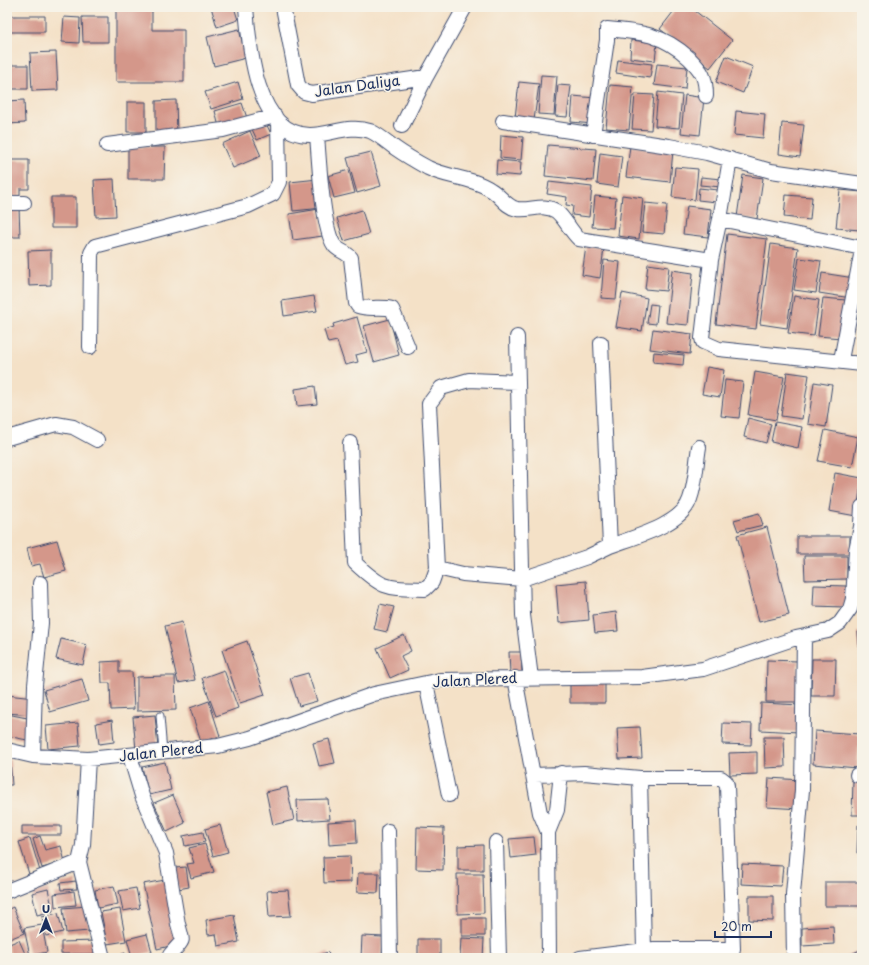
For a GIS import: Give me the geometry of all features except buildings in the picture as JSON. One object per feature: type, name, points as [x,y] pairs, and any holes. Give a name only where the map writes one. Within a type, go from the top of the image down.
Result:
[{"type":"street","points":[[246,7],[250,50],[257,85],[277,119],[284,127],[299,134],[317,135],[349,129],[371,131],[429,168],[444,174],[477,182],[492,190],[504,201],[517,209],[549,208],[557,212],[579,239],[711,260]]},
{"type":"street","name":"Jalan Daliya","points":[[283,7],[298,85],[304,92],[312,94],[426,77]]},
{"type":"street","points":[[402,126],[426,77],[466,7]]},
{"type":"street","points":[[593,135],[608,40],[607,29],[648,34],[661,38],[677,47],[701,70],[706,84],[706,96]]},
{"type":"street","points":[[107,145],[215,131],[277,119]]},
{"type":"street","points":[[90,347],[91,253],[95,246],[248,206],[273,194],[279,182],[277,119]]},
{"type":"street","points":[[503,121],[669,146],[730,159],[771,171],[862,184]]},
{"type":"street","points":[[317,135],[322,191],[329,227],[335,246],[351,258],[356,303],[362,308],[386,307],[392,309],[408,347]]},
{"type":"street","points":[[730,159],[720,219],[711,260],[702,338],[707,345],[719,349],[841,360],[862,364]]},
{"type":"street","points":[[7,203],[24,203]]},
{"type":"street","points":[[720,219],[862,249],[841,360]]},
{"type":"street","points":[[517,337],[523,615],[531,678]]},
{"type":"street","points":[[601,343],[610,546]]},
{"type":"street","points":[[350,443],[355,563],[373,580],[389,588],[425,589],[432,582],[437,568],[429,404],[441,388],[469,380],[518,382]]},
{"type":"street","points":[[7,438],[56,424],[73,427],[97,440]]},
{"type":"street","points":[[437,568],[463,574],[522,579],[587,558],[610,546],[667,524],[683,513],[690,499],[699,447]]},
{"type":"street","name":"Jalan Plered","points":[[7,750],[32,756],[88,759],[130,756],[235,742],[374,694],[426,682],[456,679],[642,677],[683,673],[721,664],[834,628],[840,623],[850,609],[862,507]]},
{"type":"street","points":[[32,756],[35,685],[41,623],[40,583]]},
{"type":"street","points":[[794,958],[793,894],[802,790],[804,637]]},
{"type":"street","points":[[515,678],[540,813],[548,832],[549,958]]},
{"type":"street","points":[[426,682],[449,795]]},
{"type":"street","points":[[130,756],[142,796],[166,853],[178,924],[183,934],[182,943],[170,955],[170,958]]},
{"type":"street","points":[[88,759],[82,851],[79,862],[103,958]]},
{"type":"street","points":[[534,775],[584,773],[640,778],[721,778],[726,782],[733,949],[651,952],[580,958]]},
{"type":"street","points":[[548,832],[557,810],[561,774]]},
{"type":"street","points":[[640,778],[651,952]]},
{"type":"street","points":[[388,831],[390,958]]},
{"type":"street","points":[[496,842],[499,958]]},
{"type":"street","points":[[7,891],[79,862]]},
{"type":"lane","points":[[160,716],[163,752]]}]
